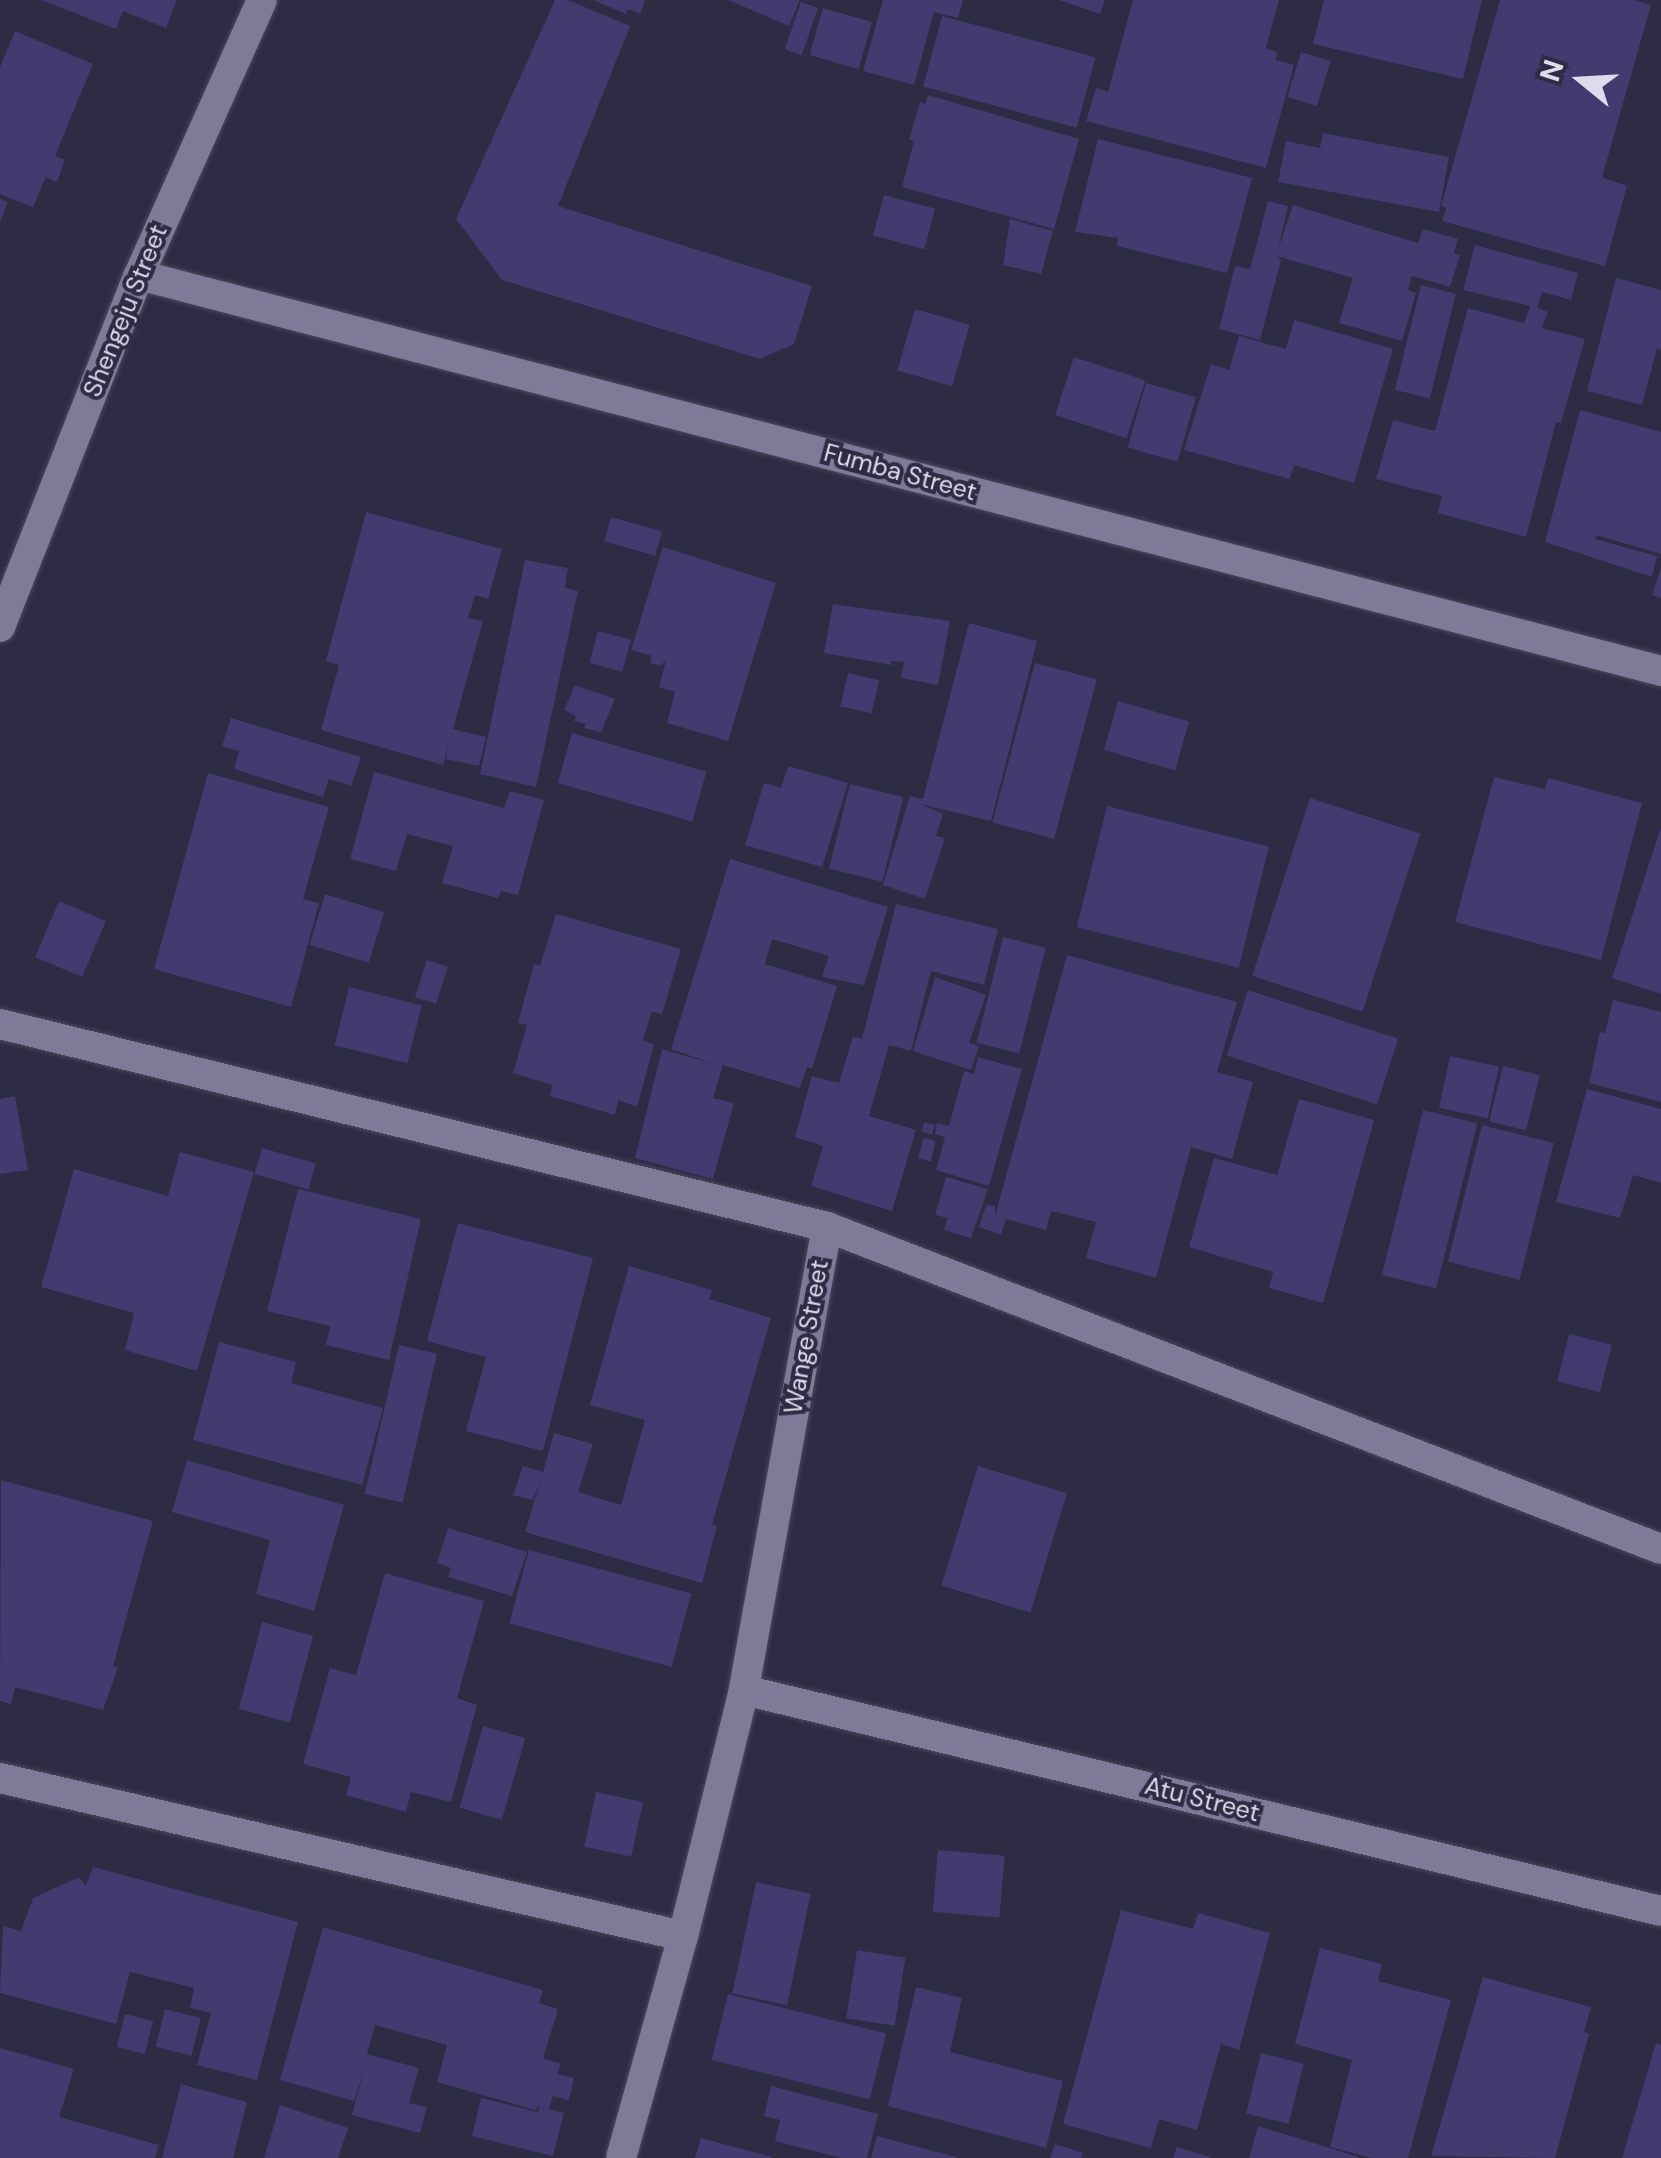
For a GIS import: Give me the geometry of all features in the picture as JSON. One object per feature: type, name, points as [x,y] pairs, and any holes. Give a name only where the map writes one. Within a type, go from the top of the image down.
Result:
[{"type":"street","name":"Shengeju Street","points":[[0,627],[139,275],[262,0]]},
{"type":"street","name":"Fumba Street","points":[[139,275],[1661,671]]},
{"type":"street","name":"Wange Street","points":[[0,1024],[827,1227],[744,1690],[683,1936],[621,2158]]},
{"type":"street","points":[[827,1227],[1661,1549]]},
{"type":"street","name":"Atu Street","points":[[744,1690],[1661,1911]]},
{"type":"street","points":[[0,1778],[683,1936]]},
{"type":"building","points":[[41,0],[177,0],[166,28],[123,11],[116,29]]},
{"type":"building","points":[[555,0],[568,0],[630,26],[558,206],[812,286],[794,344],[760,359],[502,280],[456,219]]},
{"type":"building","points":[[593,0],[645,0],[640,14],[628,9],[626,14]]},
{"type":"building","points":[[728,0],[800,0],[789,26]]},
{"type":"building","points":[[883,0],[963,0],[958,18],[934,12],[914,85],[863,71]]},
{"type":"building","points":[[1059,0],[1105,0],[1100,14]]},
{"type":"building","points":[[1133,0],[1279,0],[1266,48],[1277,52],[1276,60],[1294,65],[1266,168],[1086,121],[1096,88],[1108,92]]},
{"type":"building","points":[[1324,0],[1482,0],[1463,79],[1313,44]]},
{"type":"building","points":[[1500,0],[1634,0],[1651,5],[1602,177],[1627,186],[1605,266],[1442,221],[1446,208],[1441,206]]},
{"type":"building","points":[[801,2],[818,8],[802,55],[785,49]]},
{"type":"building","points":[[823,8],[872,22],[859,69],[809,55]]},
{"type":"building","points":[[942,16],[1096,57],[1077,128],[923,87]]},
{"type":"building","points":[[15,31],[93,64],[55,156],[65,160],[57,182],[46,177],[33,207],[0,194],[0,67]]},
{"type":"building","points":[[1301,52],[1331,61],[1317,106],[1287,97]]},
{"type":"building","points":[[928,95],[1079,139],[1054,229],[902,187],[914,141],[909,140],[920,102],[925,104]]},
{"type":"building","points":[[1323,133],[1449,157],[1439,212],[1278,182],[1286,141],[1320,148]]},
{"type":"building","points":[[1098,139],[1252,178],[1227,273],[1117,246],[1118,238],[1075,232]]},
{"type":"building","points":[[884,195],[935,209],[924,249],[873,236]]},
{"type":"building","points":[[0,199],[8,202],[0,222]]},
{"type":"building","points":[[1268,201],[1288,206],[1278,249],[1293,205],[1418,243],[1423,229],[1458,239],[1454,253],[1460,255],[1450,287],[1412,276],[1408,290],[1416,293],[1402,341],[1339,323],[1353,278],[1276,256],[1281,260],[1260,340],[1219,329],[1235,266],[1250,269]]},
{"type":"building","points":[[1010,219],[1053,231],[1041,274],[1003,265]]},
{"type":"building","points":[[1475,245],[1578,273],[1571,300],[1542,292],[1537,308],[1548,312],[1542,328],[1585,339],[1561,423],[1556,422],[1526,537],[1438,513],[1442,496],[1376,479],[1393,420],[1435,431],[1468,308],[1524,323],[1530,306],[1463,290]]},
{"type":"building","points":[[1616,278],[1661,290],[1661,350],[1657,348],[1642,405],[1587,391]]},
{"type":"building","points":[[1421,285],[1456,294],[1430,399],[1395,390]]},
{"type":"building","points":[[915,309],[970,325],[952,386],[897,371]]},
{"type":"building","points":[[1294,320],[1393,349],[1354,483],[1294,465],[1290,479],[1184,450],[1211,364],[1229,370],[1239,336],[1286,349]]},
{"type":"building","points":[[1074,357],[1145,380],[1126,438],[1055,415]]},
{"type":"building","points":[[1146,383],[1196,397],[1178,462],[1128,447]]},
{"type":"building","points":[[1580,410],[1661,432],[1661,554],[1596,535],[1595,539],[1657,556],[1652,577],[1545,542]]},
{"type":"building","points":[[366,512],[502,549],[488,599],[475,595],[468,618],[483,621],[453,729],[486,737],[479,766],[446,759],[448,745],[443,765],[321,730],[339,665],[326,661]]},
{"type":"building","points":[[611,517],[662,532],[655,556],[604,541]]},
{"type":"building","points":[[663,547],[776,583],[728,741],[667,723],[675,692],[659,687],[666,660],[660,666],[650,663],[652,656],[631,650]]},
{"type":"building","points":[[525,560],[568,568],[565,588],[578,591],[536,787],[480,774]]},
{"type":"building","points":[[1661,567],[1661,598],[1652,595]]},
{"type":"building","points":[[833,604],[950,621],[938,685],[901,678],[904,662],[891,661],[892,665],[824,653]]},
{"type":"building","points":[[969,623],[1037,641],[991,821],[920,804],[943,814],[936,836],[945,838],[925,899],[883,885],[910,796],[923,799]]},
{"type":"building","points":[[598,631],[631,640],[622,672],[589,663]]},
{"type":"building","points":[[1035,663],[1097,680],[1054,839],[992,822]]},
{"type":"building","points":[[848,673],[879,680],[872,713],[840,706]]},
{"type":"building","points":[[575,685],[615,699],[601,732],[584,728],[586,724],[574,721],[576,716],[564,710]]},
{"type":"building","points":[[1118,701],[1189,721],[1175,770],[1104,750]]},
{"type":"building","points":[[231,718],[361,757],[351,786],[329,779],[323,797],[234,769],[239,751],[222,746]]},
{"type":"building","points":[[572,733],[707,772],[692,822],[558,783]]},
{"type":"building","points":[[788,766],[848,783],[822,867],[745,845],[764,783],[781,788]]},
{"type":"building","points":[[374,772],[504,808],[510,791],[544,800],[518,895],[501,891],[498,898],[442,883],[453,846],[407,834],[396,871],[350,859]]},
{"type":"building","points":[[208,773],[329,807],[303,899],[319,903],[291,1007],[154,969]]},
{"type":"building","points":[[1494,777],[1545,789],[1548,778],[1642,803],[1601,960],[1455,922]]},
{"type":"building","points":[[850,784],[903,797],[882,882],[829,868]]},
{"type":"building","points":[[1310,798],[1420,834],[1363,1012],[1252,976]]},
{"type":"building","points":[[1107,806],[1269,846],[1239,968],[1077,927]]},
{"type":"building","points":[[1661,830],[1661,994],[1612,978]]},
{"type":"building","points":[[730,859],[888,907],[864,985],[822,977],[829,956],[772,939],[765,964],[837,986],[812,1069],[807,1067],[800,1088],[723,1065],[713,1098],[734,1103],[713,1179],[635,1158],[662,1049],[714,1064],[671,1049]]},
{"type":"building","points":[[325,894],[384,912],[369,963],[310,945]]},
{"type":"building","points":[[59,901],[106,921],[82,977],[35,957]]},
{"type":"building","points":[[896,904],[998,929],[984,985],[931,971],[911,1051],[889,1045],[869,1116],[916,1130],[892,1211],[811,1186],[823,1146],[795,1137],[812,1076],[839,1083],[853,1036],[862,1039]]},
{"type":"building","points":[[556,914],[681,949],[662,1015],[652,1011],[643,1040],[654,1045],[637,1107],[618,1100],[615,1115],[550,1096],[552,1085],[513,1073],[527,1025],[518,1023],[534,964],[540,966]]},
{"type":"building","points":[[1003,937],[1046,948],[1019,1053],[977,1043]]},
{"type":"building","points":[[1067,955],[1237,1002],[1217,1072],[1253,1082],[1232,1159],[1191,1147],[1156,1278],[1086,1258],[1096,1222],[1051,1211],[1046,1230],[1006,1219],[1001,1235],[979,1227],[986,1205],[995,1206],[995,1216]]},
{"type":"building","points":[[427,960],[448,967],[436,1004],[415,997]]},
{"type":"building","points":[[935,977],[986,995],[969,1043],[979,1046],[971,1070],[913,1051]]},
{"type":"building","points":[[349,987],[422,1005],[407,1063],[334,1045]]},
{"type":"building","points":[[1248,990],[1398,1039],[1377,1104],[1227,1056]]},
{"type":"building","points":[[1613,1000],[1661,1012],[1661,1102],[1589,1083],[1600,1032],[1605,1033]]},
{"type":"building","points":[[1450,1056],[1499,1066],[1488,1118],[1439,1108]]},
{"type":"building","points":[[978,1057],[1022,1069],[989,1186],[936,1170],[945,1137],[935,1134],[937,1123],[949,1126],[964,1071],[974,1074]]},
{"type":"building","points":[[1503,1066],[1540,1075],[1526,1130],[1489,1121]]},
{"type":"building","points":[[1587,1089],[1661,1109],[1661,1183],[1633,1175],[1620,1218],[1556,1202]]},
{"type":"building","points":[[15,1096],[28,1170],[0,1174],[0,1099]]},
{"type":"building","points":[[1299,1099],[1374,1120],[1323,1303],[1269,1288],[1273,1272],[1189,1247],[1214,1158],[1277,1175]]},
{"type":"building","points":[[1423,1110],[1477,1124],[1436,1288],[1382,1275]]},
{"type":"building","points":[[924,1122],[935,1125],[932,1135],[921,1132]]},
{"type":"building","points":[[1482,1125],[1554,1143],[1520,1280],[1448,1262]]},
{"type":"building","points":[[923,1138],[936,1141],[931,1161],[918,1158]]},
{"type":"building","points":[[262,1148],[316,1163],[308,1189],[255,1174]]},
{"type":"building","points":[[180,1152],[254,1172],[197,1371],[125,1350],[134,1313],[41,1287],[74,1169],[168,1196]]},
{"type":"building","points":[[946,1177],[988,1189],[971,1238],[944,1230],[948,1218],[935,1215]]},
{"type":"building","points":[[298,1189],[421,1219],[389,1360],[326,1345],[330,1326],[267,1311]]},
{"type":"building","points":[[458,1223],[593,1258],[543,1451],[466,1431],[486,1357],[427,1341]]},
{"type":"building","points":[[629,1266],[712,1290],[709,1299],[771,1318],[712,1525],[717,1526],[702,1583],[525,1532],[541,1479],[533,1500],[513,1495],[523,1466],[543,1472],[554,1433],[593,1444],[578,1492],[621,1505],[645,1420],[590,1405]]},
{"type":"building","points":[[1569,1334],[1612,1345],[1600,1392],[1557,1382]]},
{"type":"building","points":[[219,1342],[296,1362],[291,1383],[383,1408],[362,1485],[193,1440]]},
{"type":"building","points":[[399,1345],[437,1354],[403,1503],[365,1494]]},
{"type":"building","points":[[187,1460],[344,1505],[314,1611],[256,1594],[270,1540],[172,1512]]},
{"type":"building","points":[[978,1466],[1067,1493],[1030,1613],[941,1586]]},
{"type":"building","points":[[1,1480],[153,1521],[113,1666],[118,1668],[103,1710],[15,1687],[11,1704],[0,1701]]},
{"type":"building","points":[[448,1528],[527,1552],[512,1596],[448,1577],[451,1568],[437,1563]]},
{"type":"building","points":[[529,1550],[691,1593],[672,1667],[509,1623]]},
{"type":"building","points":[[385,1573],[484,1601],[457,1698],[477,1705],[451,1802],[411,1792],[406,1812],[346,1795],[351,1777],[303,1764],[330,1668],[356,1675]]},
{"type":"building","points":[[262,1622],[313,1636],[290,1723],[239,1709]]},
{"type":"building","points":[[483,1726],[525,1738],[502,1820],[460,1808]]},
{"type":"building","points":[[596,1792],[643,1802],[631,1857],[584,1847]]},
{"type":"building","points":[[938,1850],[1005,1856],[999,1918],[933,1912]]},
{"type":"building","points":[[93,1867],[298,1922],[257,2080],[197,2065],[211,2013],[190,2008],[194,1988],[130,1972],[116,2024],[0,1993],[3,1926],[21,1931],[33,1898],[79,1877],[86,1886]]},
{"type":"building","points":[[756,1882],[811,1894],[787,2005],[732,1994]]},
{"type":"building","points":[[1121,1910],[1193,1929],[1198,1913],[1270,1933],[1239,2050],[1221,2044],[1197,2130],[1159,2119],[1151,2148],[1063,2124]]},
{"type":"building","points":[[323,1927],[543,1990],[539,2003],[558,2009],[543,2058],[561,2064],[557,2074],[574,2078],[569,2100],[553,2096],[549,2109],[564,2113],[553,2156],[472,2136],[481,2098],[538,2112],[540,2105],[535,2110],[437,2082],[447,2045],[375,2025],[367,2054],[419,2068],[409,2103],[427,2107],[420,2133],[352,2115],[364,2070],[354,2101],[280,2080]]},
{"type":"building","points":[[1320,1948],[1382,1964],[1378,1981],[1451,2000],[1408,2158],[1372,2158],[1330,2147],[1352,2060],[1295,2044]]},
{"type":"building","points":[[857,1950],[905,1958],[895,2026],[846,2018]]},
{"type":"building","points":[[1483,1977],[1591,2007],[1584,2032],[1589,2034],[1555,2158],[1431,2156]]},
{"type":"building","points":[[916,1987],[962,1998],[950,2052],[1063,2081],[1046,2148],[888,2106]]},
{"type":"building","points":[[728,1994],[886,2033],[870,2099],[712,2060]]},
{"type":"building","points":[[165,2009],[201,2018],[191,2056],[156,2047]]},
{"type":"building","points":[[125,2014],[153,2021],[145,2054],[117,2047]]},
{"type":"building","points":[[1656,2043],[1661,2045],[1661,2158],[1622,2158]]},
{"type":"building","points":[[0,2048],[74,2069],[59,2117],[159,2145],[155,2158],[0,2158]]},
{"type":"building","points":[[1261,2053],[1304,2064],[1289,2124],[1246,2113]]},
{"type":"building","points":[[181,2084],[247,2102],[233,2158],[162,2158]]},
{"type":"building","points":[[771,2086],[878,2114],[867,2158],[841,2158],[775,2141],[780,2120],[764,2116]]},
{"type":"building","points":[[280,2105],[348,2128],[338,2158],[264,2158]]},
{"type":"building","points":[[1258,2126],[1359,2157],[1359,2158],[1249,2158]]},
{"type":"building","points":[[877,2136],[956,2157],[956,2158],[871,2158]]},
{"type":"building","points":[[701,2138],[772,2157],[772,2158],[695,2158]]},
{"type":"building","points":[[1055,2144],[1083,2153],[1081,2158],[1050,2158]]},
{"type":"building","points":[[1177,2147],[1210,2157],[1210,2158],[1173,2158]]}]
